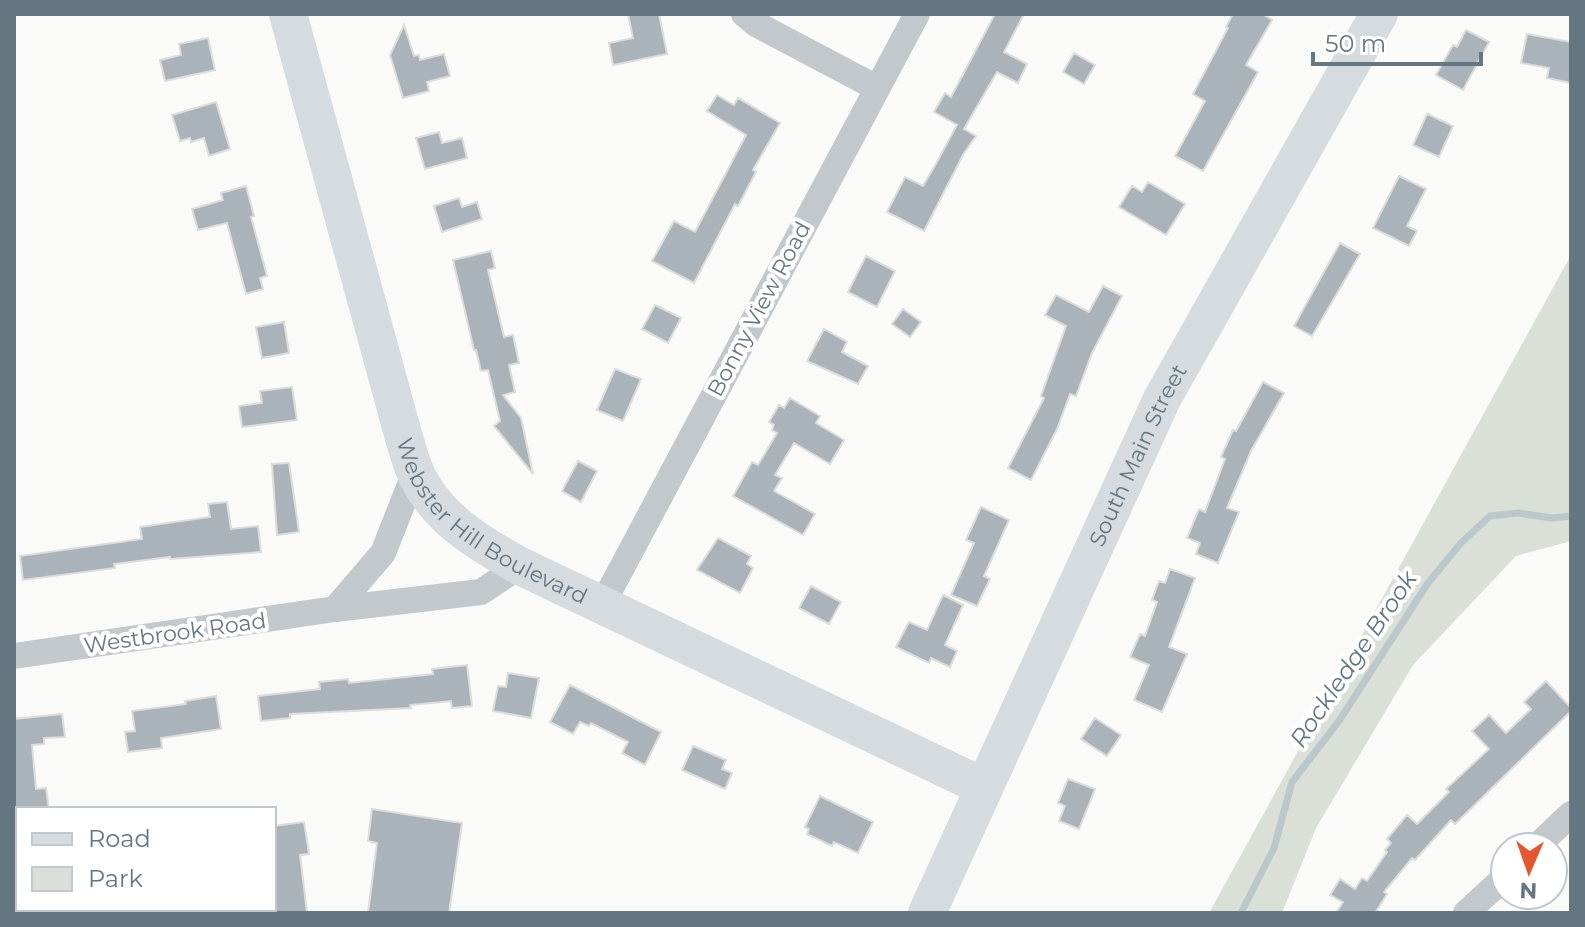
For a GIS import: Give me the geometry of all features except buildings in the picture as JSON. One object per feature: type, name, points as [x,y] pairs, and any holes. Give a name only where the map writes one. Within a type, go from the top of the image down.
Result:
[{"type":"street","name":"Webster Hill Boulevard","points":[[288,14],[415,472],[435,504],[477,542],[520,566],[984,787]]},
{"type":"street","points":[[744,14],[756,24],[877,88]]},
{"type":"street","name":"Bonny View Road","points":[[602,605],[917,14]]},
{"type":"street","name":"South Main Street","points":[[927,913],[1162,399],[1379,14]]},
{"type":"street","points":[[335,609],[383,553],[415,472]]},
{"type":"street","name":"Westbrook Road","points":[[14,656],[335,609],[481,592],[520,566]]},
{"type":"street","points":[[1553,831],[1571,814]]},
{"type":"street","points":[[1466,913],[1489,892]]},
{"type":"green space","points":[[1571,255],[1571,541],[1516,556],[1413,665],[1316,828],[1282,913],[1209,913]]},
{"type":"waterway","name":"Rockledge Brook","points":[[1241,913],[1274,848],[1292,782],[1339,721],[1428,583],[1461,543],[1490,516],[1518,513],[1552,518],[1571,516]]}]
